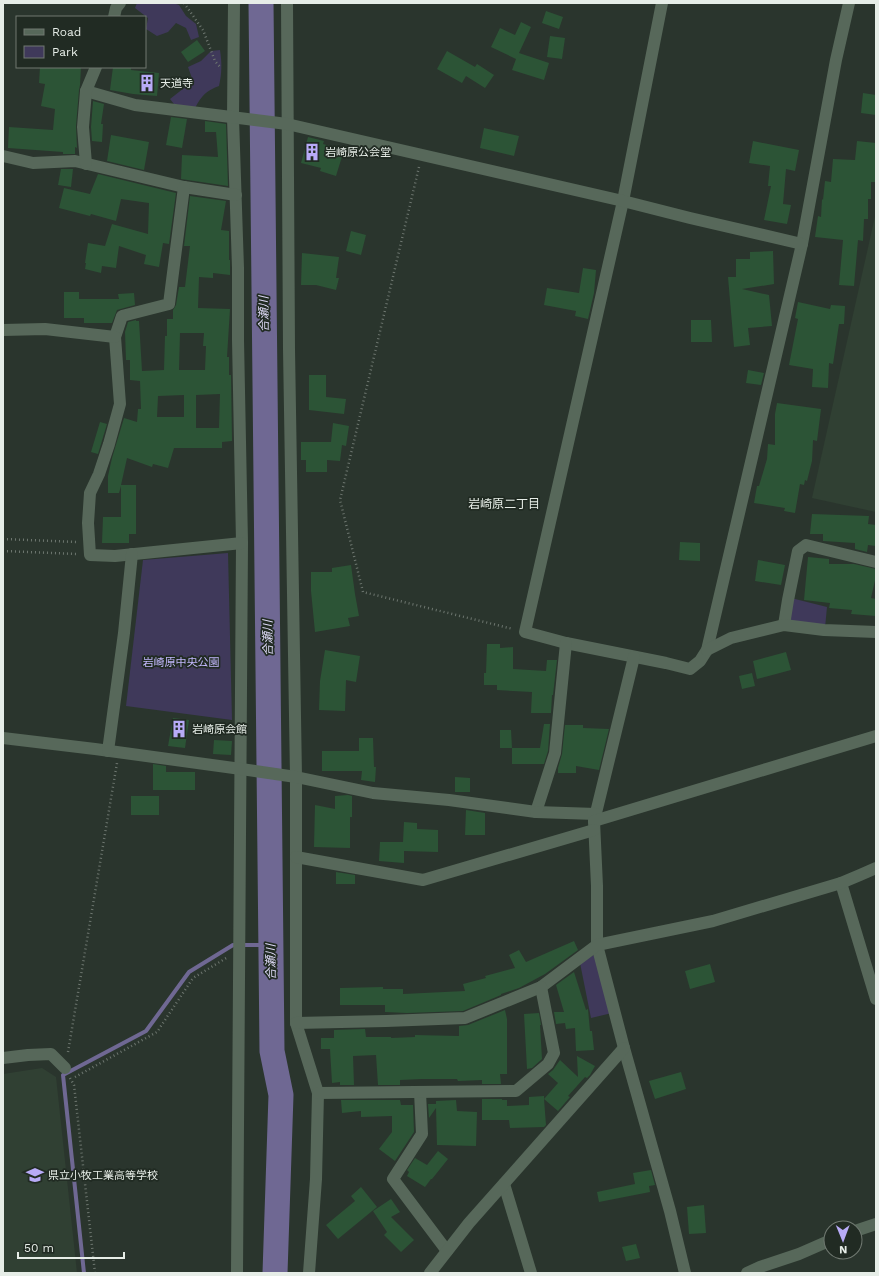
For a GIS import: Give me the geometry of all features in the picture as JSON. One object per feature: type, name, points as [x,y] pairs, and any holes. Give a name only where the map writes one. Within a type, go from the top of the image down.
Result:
[{"type":"street","points":[[114,16],[116,8],[120,3]]},
{"type":"street","points":[[234,3],[234,77],[238,119],[236,195],[242,543],[237,1273]]},
{"type":"street","points":[[287,3],[291,777],[296,857],[296,1023],[318,1093],[316,1179],[309,1273]]},
{"type":"street","points":[[662,3],[623,201],[525,632],[566,643],[666,662],[690,669],[700,661],[707,650],[802,244],[836,60],[849,3]]},
{"type":"street","points":[[86,164],[83,126],[86,91],[96,68]]},
{"type":"street","points":[[86,91],[135,105],[287,124],[623,201],[802,244]]},
{"type":"street","points":[[3,156],[33,163],[75,161],[184,187],[236,195]]},
{"type":"street","points":[[184,187],[169,304],[122,316],[115,337],[120,404],[110,444],[90,493],[88,524],[90,555],[115,556],[242,543]]},
{"type":"street","points":[[3,330],[45,329],[115,337]]},
{"type":"street","points":[[784,625],[798,551],[806,545],[876,562]]},
{"type":"street","points":[[114,751],[132,554]]},
{"type":"street","points":[[707,650],[730,638],[784,625],[824,630],[876,632]]},
{"type":"street","points":[[536,812],[555,753],[566,643]]},
{"type":"street","points":[[634,657],[594,822],[598,945],[624,1048],[670,1211],[685,1273]]},
{"type":"street","points":[[296,857],[423,880],[594,822],[876,736]]},
{"type":"street","points":[[3,738],[114,751],[241,769],[374,793],[449,800],[594,822]]},
{"type":"street","points":[[296,1023],[464,1018],[541,987],[598,945],[713,921],[841,883],[876,868]]},
{"type":"street","points":[[841,883],[876,999]]},
{"type":"street","points":[[318,1093],[516,1091],[548,1064],[554,1053],[541,987]]},
{"type":"street","points":[[430,1273],[469,1223],[624,1048]]},
{"type":"street","points":[[3,1058],[52,1054],[65,1068]]},
{"type":"street","points":[[420,1092],[422,1134],[393,1179],[447,1251]]},
{"type":"street","points":[[504,1184],[531,1273]]},
{"type":"street","points":[[863,1228],[876,1224]]},
{"type":"street","points":[[747,1273],[760,1266],[798,1254],[823,1243]]},
{"type":"path","points":[[184,3],[203,30],[215,61],[226,76],[234,77]]},
{"type":"path","points":[[422,155],[340,500],[363,592],[525,632]]},
{"type":"path","points":[[3,539],[89,543]]},
{"type":"path","points":[[3,551],[90,555]]},
{"type":"path","points":[[95,1273],[74,1085],[65,1068],[114,751]]},
{"type":"path","points":[[71,1079],[157,1032],[193,978],[240,949]]},
{"type":"shaded area","points":[[876,212],[876,512],[812,498]]},
{"type":"shaded area","name":"県立小牧工業高等学校","points":[[42,1068],[56,1077],[77,1273],[3,1273],[3,1074]]},
{"type":"green space","points":[[137,3],[173,3],[179,5],[186,16],[196,24],[199,37],[191,40],[186,28],[176,23],[168,32],[157,36],[146,29],[148,18],[135,8]]},
{"type":"green space","points":[[220,50],[221,77],[219,86],[205,94],[195,108],[174,104],[170,99],[193,81],[188,67],[201,61],[211,51]]},
{"type":"green space","name":"岩崎原中央公園","points":[[228,553],[232,720],[126,706],[143,560]]},
{"type":"green space","points":[[791,598],[827,607],[825,628],[789,623]]},
{"type":"green space","points":[[597,953],[612,1013],[591,1018],[580,963]]},
{"type":"building","points":[[546,11],[563,17],[559,29],[542,23]]},
{"type":"building","points":[[521,22],[531,27],[519,53],[549,63],[544,80],[512,70],[516,59],[491,47],[500,28],[515,35]]},
{"type":"building","points":[[550,36],[565,38],[562,59],[547,57]]},
{"type":"building","points":[[197,40],[205,51],[188,62],[181,52]]},
{"type":"building","points":[[447,51],[475,67],[477,64],[494,75],[485,88],[466,76],[462,83],[437,69]]},
{"type":"building","points":[[40,68],[81,68],[76,126],[77,148],[75,147],[75,154],[8,148],[9,127],[53,130],[55,109],[41,106],[45,84],[39,83]]},
{"type":"building","points":[[113,68],[131,68],[131,70],[159,73],[157,96],[110,90]]},
{"type":"building","points":[[863,93],[876,95],[876,115],[861,113]]},
{"type":"building","points":[[93,101],[104,104],[101,124],[103,124],[102,142],[92,141],[91,127]]},
{"type":"building","points":[[171,117],[187,119],[182,148],[166,145]]},
{"type":"building","points":[[205,121],[226,124],[228,186],[181,179],[182,155],[218,157],[216,132],[205,132]]},
{"type":"building","points":[[484,128],[519,136],[514,156],[480,148]]},
{"type":"building","points":[[111,135],[149,142],[144,170],[107,161]]},
{"type":"building","points":[[308,137],[324,141],[323,144],[344,150],[336,176],[320,171],[321,168],[301,163]]},
{"type":"building","points":[[753,141],[799,150],[795,171],[786,169],[783,204],[791,205],[787,224],[764,220],[771,186],[768,186],[770,166],[749,163]]},
{"type":"building","points":[[857,141],[876,143],[876,182],[871,182],[871,199],[868,199],[868,219],[864,219],[863,241],[858,240],[854,286],[839,285],[843,240],[815,237],[818,216],[821,217],[825,181],[831,182],[833,159],[855,160]]},
{"type":"building","points":[[61,169],[73,169],[71,187],[58,185]]},
{"type":"building","points":[[98,174],[176,193],[169,244],[163,243],[159,267],[144,264],[146,255],[119,246],[116,268],[102,266],[101,273],[85,269],[88,243],[105,246],[112,224],[148,234],[149,203],[121,199],[116,221],[91,214],[90,216],[59,208],[64,188],[90,194]]},
{"type":"building","points":[[190,196],[226,201],[221,230],[229,231],[230,275],[213,273],[213,278],[199,277],[198,308],[230,309],[227,357],[229,357],[229,375],[231,375],[232,441],[222,442],[222,448],[174,448],[168,468],[153,464],[152,467],[127,458],[121,485],[136,485],[136,534],[129,534],[129,543],[102,543],[103,517],[121,517],[121,486],[119,493],[108,493],[108,476],[112,458],[124,418],[137,422],[138,409],[141,409],[140,381],[130,380],[130,360],[126,360],[125,332],[128,322],[136,320],[139,321],[142,371],[164,370],[167,319],[173,319],[173,310],[176,305],[179,287],[185,287],[190,246],[184,246]],"holes":[[[180,333],[204,333],[203,346],[206,346],[205,370],[179,370]],[[220,394],[219,428],[196,428],[196,395]],[[184,395],[184,417],[157,417],[158,396]]]},
{"type":"building","points":[[351,231],[366,235],[361,255],[346,251]]},
{"type":"building","points":[[773,251],[774,284],[742,289],[769,295],[772,326],[748,328],[750,345],[734,347],[728,277],[736,277],[736,259],[750,259],[750,252]]},
{"type":"building","points":[[302,253],[339,257],[336,278],[339,278],[336,290],[316,285],[301,285]]},
{"type":"building","points":[[583,268],[596,270],[594,293],[588,319],[575,316],[576,311],[544,305],[547,288],[579,293]]},
{"type":"building","points":[[64,292],[79,292],[79,299],[119,299],[118,294],[134,293],[135,305],[117,310],[112,323],[84,323],[84,318],[64,318]]},
{"type":"building","points":[[798,302],[830,309],[831,305],[845,306],[844,324],[839,324],[833,364],[829,363],[828,388],[812,387],[813,369],[789,365],[798,319],[795,318]]},
{"type":"building","points":[[691,320],[711,320],[712,342],[691,342]]},
{"type":"building","points":[[748,370],[764,373],[761,385],[746,383]]},
{"type":"building","points":[[309,375],[326,375],[326,397],[346,399],[344,414],[309,410]]},
{"type":"building","points":[[777,403],[821,409],[817,441],[813,440],[812,461],[807,481],[805,480],[804,485],[800,484],[795,513],[784,511],[785,508],[754,503],[757,486],[759,486],[767,459],[768,444],[775,445],[775,414]]},
{"type":"building","points":[[100,422],[107,424],[98,454],[91,452]]},
{"type":"building","points":[[333,423],[349,426],[346,446],[342,445],[340,461],[327,460],[327,472],[306,472],[306,460],[301,460],[301,442],[331,442]]},
{"type":"building","points":[[812,514],[869,516],[868,524],[876,525],[876,546],[868,545],[867,552],[855,549],[855,543],[823,541],[823,534],[810,534]]},
{"type":"building","points":[[680,542],[700,543],[700,561],[679,560]]},
{"type":"building","points":[[808,557],[829,559],[829,564],[854,564],[876,569],[871,598],[876,599],[876,616],[851,614],[852,610],[829,608],[830,603],[804,600]]},
{"type":"building","points":[[758,560],[785,565],[781,585],[755,581]]},
{"type":"building","points":[[351,565],[359,616],[348,618],[350,626],[315,632],[311,591],[311,572],[332,572],[332,568]]},
{"type":"building","points":[[487,644],[500,644],[500,648],[513,647],[513,669],[546,671],[547,660],[557,660],[551,713],[531,713],[532,692],[497,690],[497,685],[484,685]]},
{"type":"building","points":[[325,650],[360,656],[356,682],[346,680],[345,711],[319,710],[320,681]]},
{"type":"building","points":[[786,652],[791,670],[757,679],[753,661]]},
{"type":"building","points":[[752,673],[755,686],[742,689],[739,676]]},
{"type":"building","name":"岩崎原会館","points":[[173,718],[189,720],[185,748],[168,746]]},
{"type":"building","points":[[544,724],[550,724],[548,751],[544,764],[512,764],[512,748],[540,748]]},
{"type":"building","points":[[565,725],[583,725],[583,728],[609,729],[599,770],[576,766],[576,773],[558,773],[562,754]]},
{"type":"building","points":[[500,730],[511,730],[512,748],[500,748]]},
{"type":"building","points":[[359,738],[373,738],[374,767],[376,767],[375,782],[361,780],[362,771],[322,771],[322,751],[359,751]]},
{"type":"building","points":[[214,740],[232,741],[231,755],[213,754]]},
{"type":"building","points":[[153,764],[166,766],[166,772],[195,772],[195,790],[153,790]]},
{"type":"building","points":[[455,777],[470,778],[470,792],[455,792]]},
{"type":"building","points":[[131,796],[159,796],[159,815],[131,815]]},
{"type":"building","points":[[335,796],[352,796],[350,848],[314,847],[315,805],[335,809]]},
{"type":"building","points":[[466,810],[485,813],[485,835],[465,835]]},
{"type":"building","points":[[404,822],[417,823],[417,829],[438,830],[438,852],[404,851],[404,863],[379,861],[380,842],[403,842]]},
{"type":"building","points":[[336,872],[355,875],[355,884],[336,884]]},
{"type":"building","points":[[574,941],[578,950],[545,974],[519,988],[501,994],[463,1011],[407,1013],[385,1012],[385,1005],[340,1005],[340,988],[383,987],[383,989],[403,989],[403,994],[465,991],[463,984],[515,968],[509,955],[519,950],[526,962]]},
{"type":"building","points":[[710,964],[715,982],[690,989],[685,971]]},
{"type":"building","points":[[574,972],[586,1010],[588,1009],[590,1031],[592,1031],[594,1050],[576,1051],[575,1028],[566,1029],[565,1023],[556,1024],[554,1012],[564,1012],[556,985]]},
{"type":"building","points":[[505,1010],[507,1019],[507,1074],[500,1074],[501,1084],[482,1084],[482,1080],[458,1081],[457,1079],[422,1079],[400,1080],[400,1085],[378,1085],[376,1055],[353,1056],[354,1085],[340,1085],[340,1082],[332,1083],[330,1049],[321,1049],[321,1038],[334,1038],[334,1030],[365,1029],[366,1037],[391,1038],[415,1037],[415,1035],[459,1036],[459,1026],[468,1025]]},
{"type":"building","points":[[539,1013],[541,1025],[542,1059],[532,1068],[527,1069],[524,1014]]},
{"type":"building","points":[[577,1056],[595,1066],[590,1075],[587,1078],[585,1077],[568,1096],[570,1097],[558,1111],[544,1099],[558,1083],[548,1074],[560,1060],[578,1077]]},
{"type":"building","points":[[681,1072],[686,1089],[655,1099],[649,1081]]},
{"type":"building","points":[[544,1096],[546,1125],[544,1127],[510,1128],[509,1120],[482,1120],[482,1099],[507,1100],[507,1106],[529,1105],[529,1097]]},
{"type":"building","points":[[341,1100],[400,1100],[401,1105],[413,1105],[414,1132],[395,1161],[379,1149],[392,1132],[392,1116],[361,1117],[361,1111],[342,1113]]},
{"type":"building","points":[[456,1100],[457,1111],[477,1112],[476,1146],[437,1145],[436,1108],[429,1118],[428,1104],[436,1104],[436,1101]]},
{"type":"building","points":[[438,1151],[448,1159],[425,1187],[407,1176],[409,1172],[407,1170],[415,1158],[427,1165]]},
{"type":"building","points":[[651,1170],[655,1185],[649,1186],[650,1192],[599,1202],[597,1192],[635,1184],[633,1173]]},
{"type":"building","points":[[361,1187],[377,1207],[338,1239],[326,1225],[355,1201],[351,1196]]},
{"type":"building","points":[[391,1199],[400,1212],[391,1217],[414,1240],[401,1252],[384,1235],[387,1232],[373,1211]]},
{"type":"building","points":[[704,1205],[706,1233],[689,1234],[687,1207]]},
{"type":"building","points":[[636,1244],[640,1258],[626,1261],[622,1247]]},
{"type":"waterway","name":"合瀬川","points":[[261,3],[272,1051],[281,1095],[275,1273]]},
{"type":"waterway","points":[[84,1273],[63,1075],[146,1031],[189,972],[233,945],[271,945]]},
{"type":"place","name":"天道寺","points":[[147,83]]},
{"type":"place","name":"岩崎原公会堂","points":[[312,152]]},
{"type":"place","name":"岩崎原会館","points":[[179,729]]},
{"type":"place","name":"県立小牧工業高等学校","points":[[35,1175]]},
{"type":"district","name":"岩崎原二丁目","points":[[504,504]]}]
